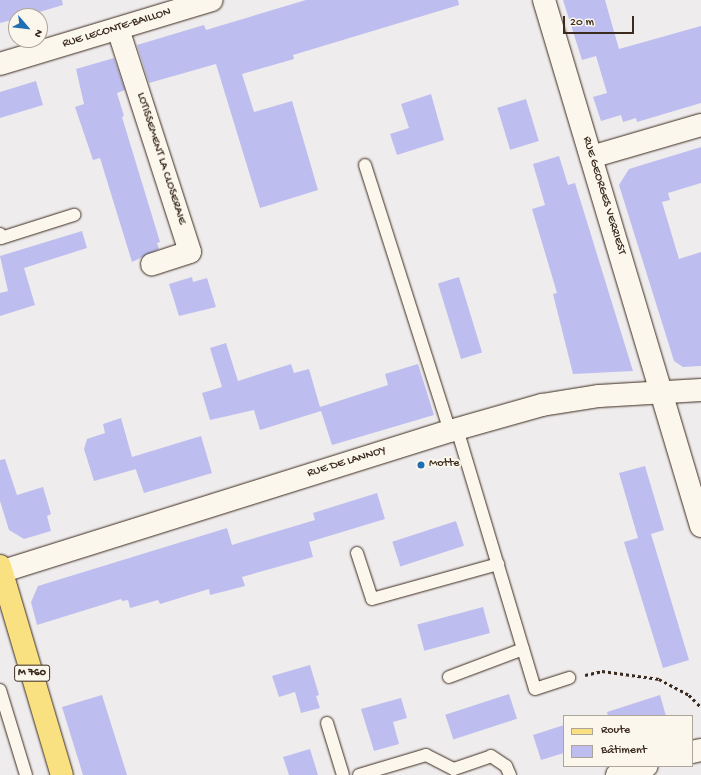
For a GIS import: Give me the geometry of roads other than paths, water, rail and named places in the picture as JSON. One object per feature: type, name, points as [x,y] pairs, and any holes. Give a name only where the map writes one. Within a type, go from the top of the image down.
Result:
[{"type":"main road","name":"M 760","points":[[0,570],[62,775]]},
{"type":"street","name":"RUE LECONTE-BAILLON","points":[[0,64],[212,0]]},
{"type":"street","name":"RUE GEORGES VERRIEST","points":[[544,0],[701,526]]},
{"type":"street","name":"LOTISSEMENT LA CLOSERAIE","points":[[118,29],[190,252],[152,264]]},
{"type":"street","points":[[591,157],[701,125]]},
{"type":"street","name":"RUE DE LANNOY","points":[[0,570],[454,430],[570,400],[701,390]]},
{"type":"street","points":[[617,775],[644,767]]},
{"type":"lane","points":[[365,165],[498,564],[535,688],[569,678]]},
{"type":"lane","points":[[0,234],[1,238],[74,215]]},
{"type":"lane","points":[[357,553],[372,599],[498,564]]},
{"type":"lane","points":[[449,677],[523,649]]},
{"type":"lane","points":[[0,690],[26,775]]},
{"type":"lane","points":[[327,723],[343,775]]},
{"type":"lane","points":[[359,775],[426,755],[454,769],[491,756],[506,766],[510,775]]},
{"type":"lane","points":[[442,763],[444,775]]},
{"type":"place","name":"Motte","points":[[421,465]]}]
